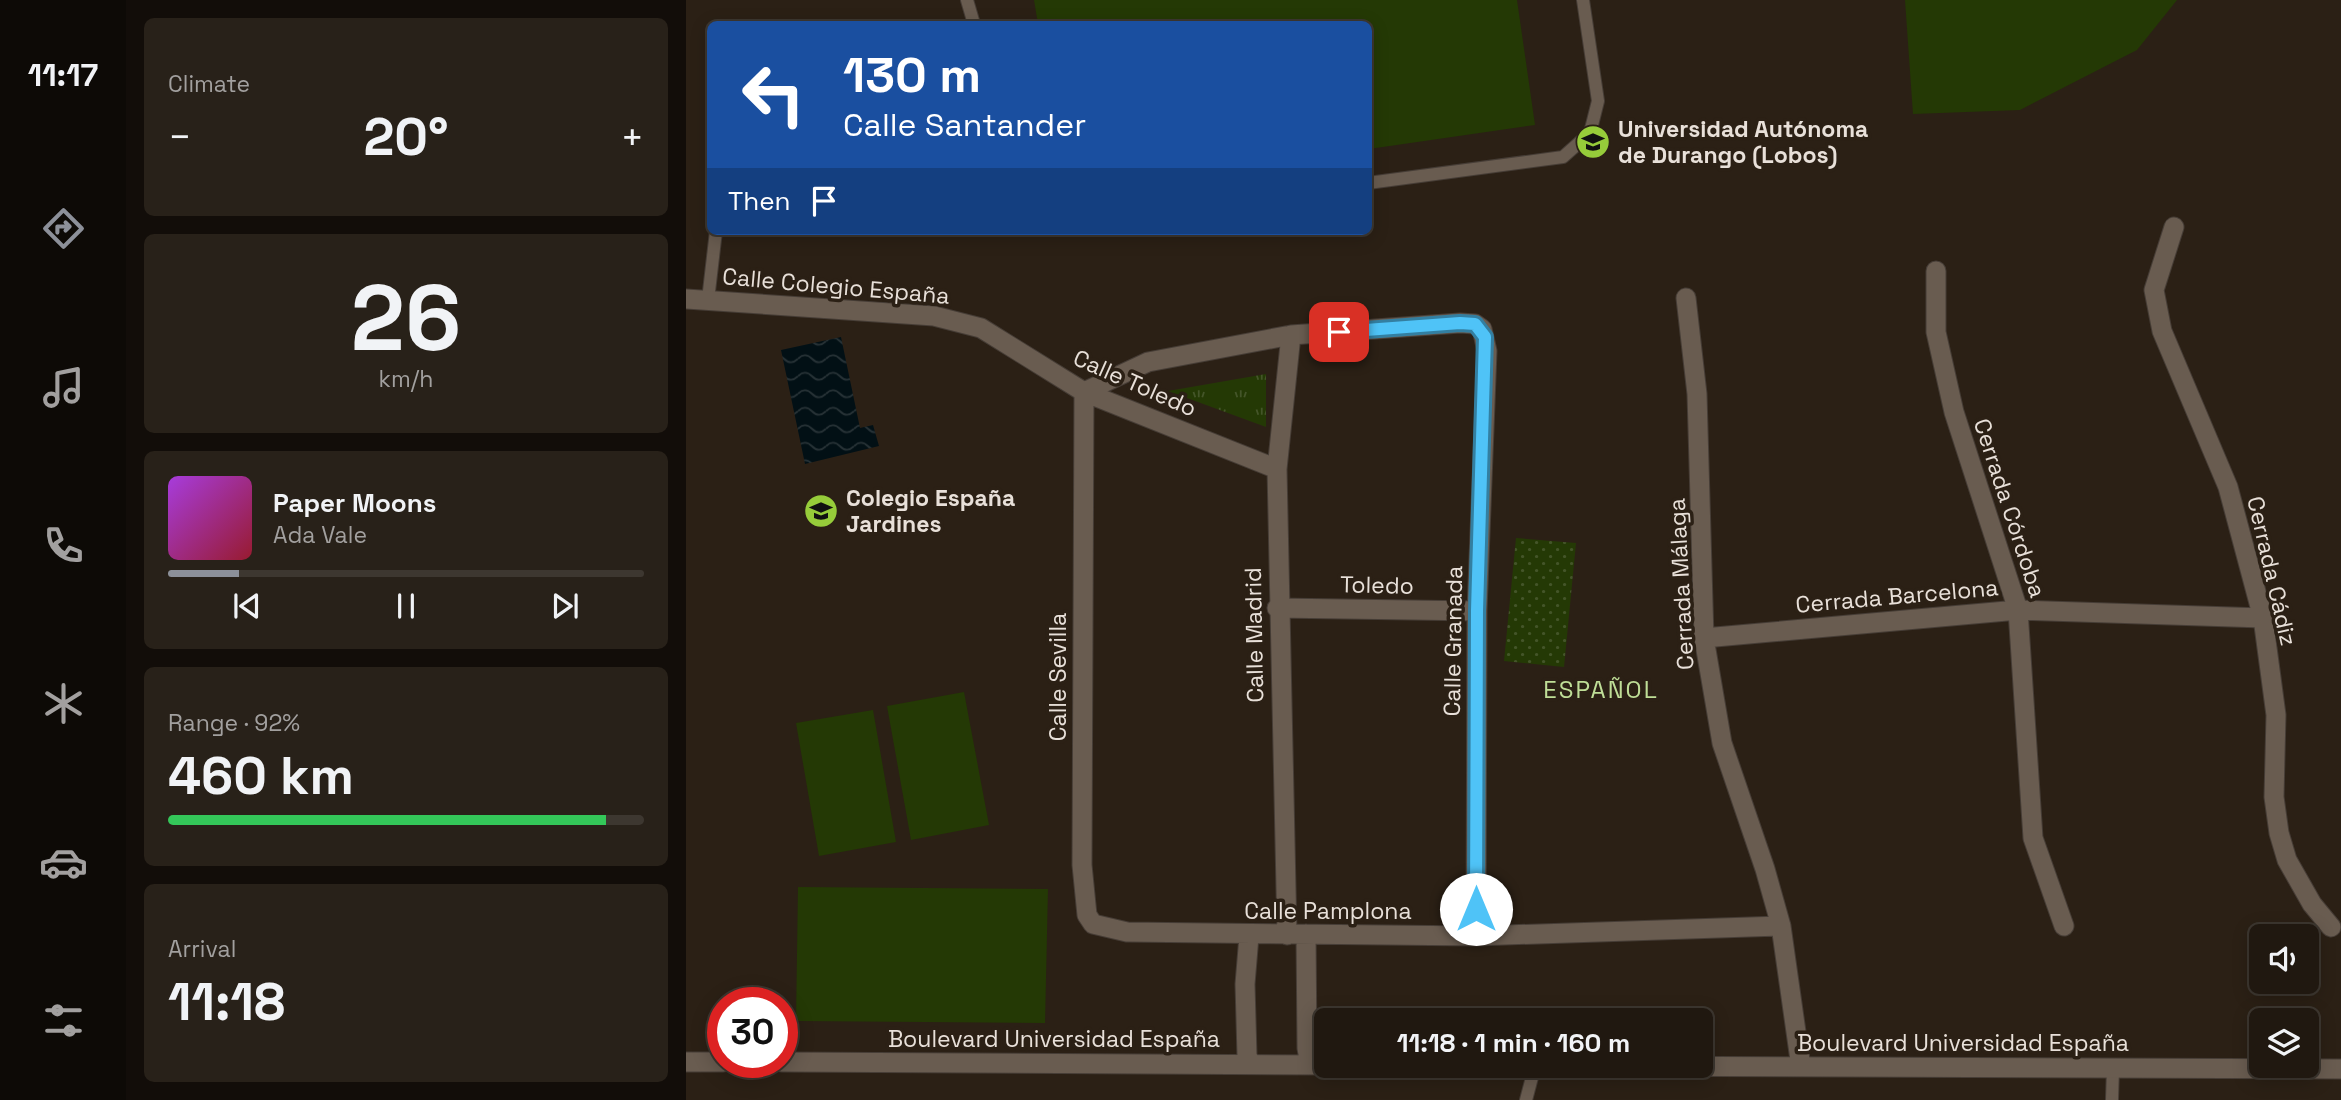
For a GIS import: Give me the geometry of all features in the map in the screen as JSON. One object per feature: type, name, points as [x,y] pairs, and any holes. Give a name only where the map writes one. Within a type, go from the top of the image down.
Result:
[{"type":"street","name":"Cerrada Cádiz","points":[[2174,227],[2154,290],[2162,331],[2228,487],[2263,618],[2276,715],[2274,797],[2279,833],[2287,860],[2312,904],[2331,927]]},
{"type":"street","name":"Cerrada Córdoba","points":[[1936,271],[1936,331],[1954,412],[2018,610],[2033,838],[2064,926]]},
{"type":"street","name":"Cerrada Málaga","points":[[1686,298],[1697,394],[1704,638],[1722,743],[1765,869],[1781,926],[1801,1067]]},
{"type":"street","name":"Calle Colegio España","points":[[686,299],[934,316],[981,328]]},
{"type":"street","name":"Calle Granada","points":[[1291,335],[1460,323],[1475,324],[1482,329],[1487,351],[1477,611],[1476,936]]},
{"type":"street","name":"Calle Toledo","points":[[981,328],[1084,392],[1277,469]]},
{"type":"street","points":[[1084,392],[1148,362],[1291,335]]},
{"type":"street","name":"Calle Madrid","points":[[1291,335],[1277,469],[1277,608],[1297,935],[1307,1048],[1314,1059]]},
{"type":"street","name":"Calle Sevilla","points":[[1084,392],[1083,865],[1088,919],[1101,928],[1127,932]]},
{"type":"street","name":"Toledo","points":[[1277,608],[1477,611]]},
{"type":"street","name":"Cerrada Barcelona","points":[[1704,638],[2018,610],[2263,618]]},
{"type":"street","name":"Calle Pamplona","points":[[1127,932],[1249,936],[1476,936],[1781,926]]},
{"type":"street","points":[[1249,936],[1245,984],[1247,1056],[1251,1064]]},
{"type":"street","points":[[686,1062],[707,1062]]},
{"type":"street","name":"Boulevard Universidad España","points":[[798,1062],[1314,1065]]},
{"type":"street","name":"Boulevard Universidad España","points":[[1713,1067],[2341,1069]]},
{"type":"lane","points":[[967,0],[973,21]]},
{"type":"lane","points":[[1372,182],[1563,157],[1590,133],[1598,101],[1583,0]]},
{"type":"lane","points":[[708,300],[716,235]]},
{"type":"lane","points":[[2112,1100],[2113,1068]]},
{"type":"lane","points":[[1526,1100],[1532,1078]]},
{"type":"green space","points":[[1034,0],[1517,0],[1535,125],[1372,149],[1372,21],[1038,21]]},
{"type":"green space","points":[[1905,0],[2177,0],[2137,50],[2020,110],[1913,114]]},
{"type":"green space","points":[[1266,374],[1266,427],[1168,391]]},
{"type":"green space","points":[[1516,538],[1576,543],[1564,667],[1504,661]]},
{"type":"green space","points":[[964,692],[989,825],[911,840],[887,706]]},
{"type":"green space","points":[[873,710],[896,842],[819,856],[796,723]]},
{"type":"green space","points":[[798,887],[1048,889],[1045,1023],[798,1021]]},
{"type":"water","points":[[841,337],[860,428],[873,425],[879,446],[805,464],[781,350]]},
{"type":"place","name":"Universidad Autónoma de Durango (Lobos)","points":[[1593,142]]},
{"type":"place","name":"Colegio España Jardines","points":[[821,511]]},
{"type":"district","name":"ESPAÑOL","points":[[1601,690]]},
{"type":"route","points":[[1339,332],[1460,323],[1475,324],[1482,329],[1485,337],[1487,351],[1477,611],[1476,909]]}]
